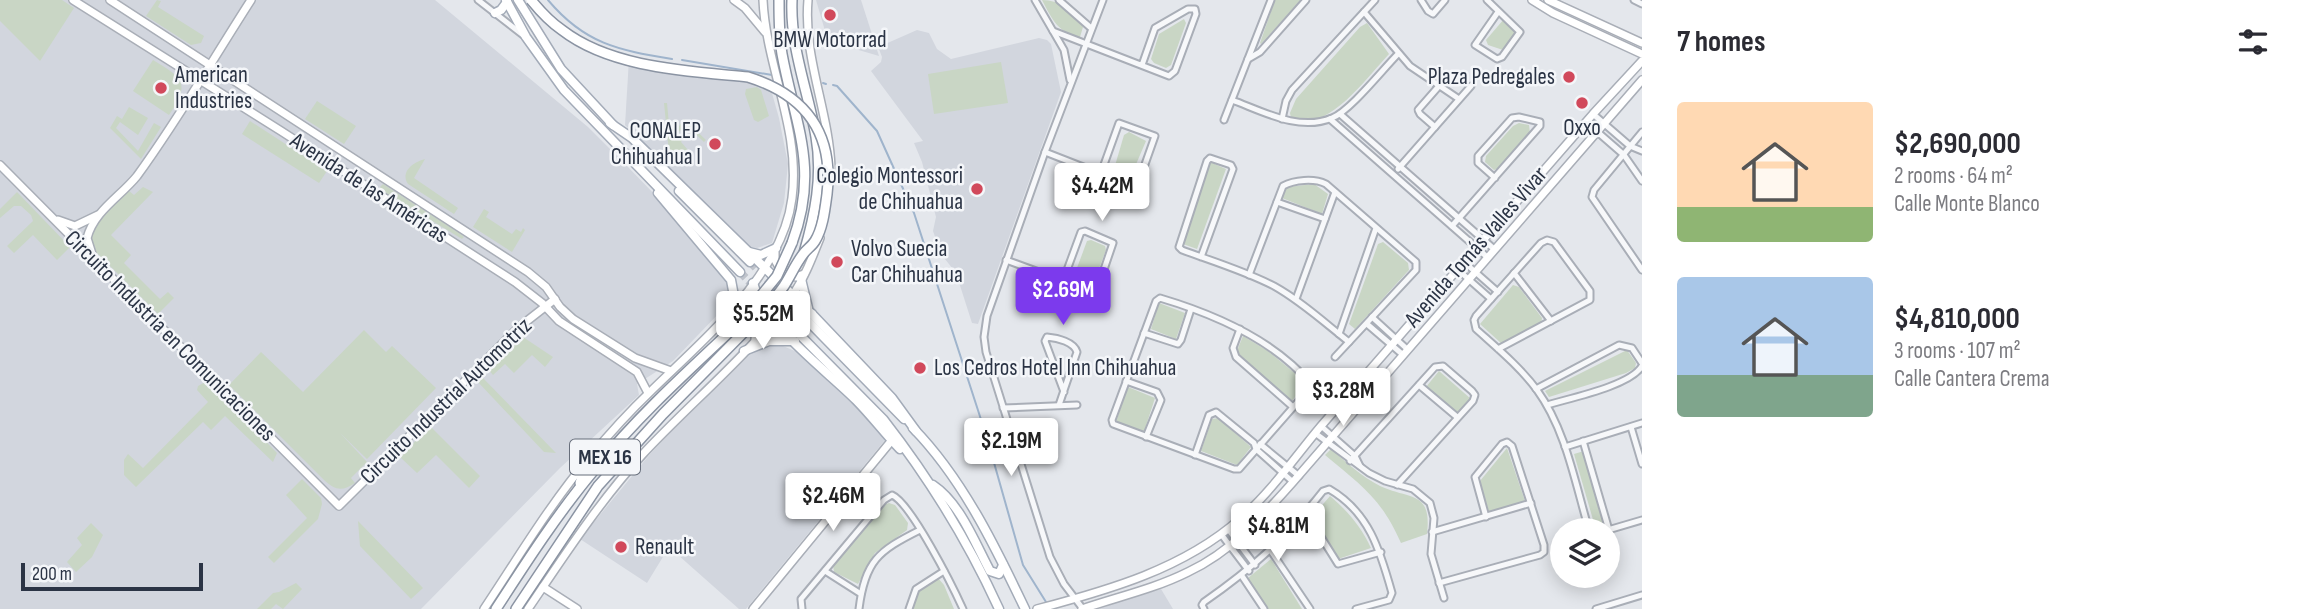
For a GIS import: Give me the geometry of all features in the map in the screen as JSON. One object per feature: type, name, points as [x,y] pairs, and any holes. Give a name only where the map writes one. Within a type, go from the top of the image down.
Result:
[{"type":"highway","points":[[531,0],[562,31],[597,51],[624,60],[748,77],[775,88],[799,105],[819,130],[825,144],[829,167],[826,203],[820,228],[814,242],[804,253]]},
{"type":"highway","name":"MEX 16","points":[[496,609],[576,491],[639,420],[738,324],[777,276],[792,243],[803,200],[805,164],[801,130],[782,50],[779,0]]},
{"type":"highway","name":"MEX 16","points":[[516,609],[598,486],[663,414],[746,331],[783,287],[804,253],[817,199],[818,160],[813,119],[797,65],[792,35],[792,0]]},
{"type":"highway","points":[[576,491],[589,458]]},
{"type":"main road","name":"Avenida de las Américas","points":[[73,0],[529,292],[559,321],[630,366],[642,377],[648,393]]},
{"type":"main road","name":"Avenida de las Américas","points":[[110,0],[538,279],[566,314],[635,358],[671,371]]},
{"type":"main road","points":[[95,261],[87,238],[98,215],[134,179],[251,0]]},
{"type":"main road","points":[[518,0],[561,69],[750,262]]},
{"type":"main road","points":[[734,0],[767,33]]},
{"type":"main road","points":[[763,0],[767,33],[794,164],[792,201],[775,260],[783,274],[803,276]]},
{"type":"main road","points":[[528,609],[612,490],[664,431],[772,320],[793,295],[803,276],[826,220],[831,171],[827,131],[807,39],[808,0]]},
{"type":"main road","points":[[1532,0],[1553,13],[1642,54]]},
{"type":"main road","points":[[1548,0],[1642,43]]},
{"type":"main road","points":[[495,13],[503,8],[506,1]]},
{"type":"main road","points":[[506,1],[526,37],[564,90],[740,272]]},
{"type":"main road","name":"Avenida Tomás Valles Vivar","points":[[1037,609],[1155,572],[1185,558],[1251,509],[1476,247],[1642,61]]},
{"type":"main road","name":"Avenida Tomás Valles Vivar","points":[[1083,609],[1177,578],[1202,565],[1254,526],[1642,80]]},
{"type":"main road","points":[[610,122],[632,138],[793,295],[808,314],[892,398],[955,481],[985,530],[1025,609]]},
{"type":"main road","points":[[616,142],[718,261],[731,280],[734,296],[730,311]]},
{"type":"main road","name":"Circuito Industria en Comunicaciones","points":[[0,166],[339,506]]},
{"type":"main road","points":[[46,212],[64,224],[75,226],[98,215]]},
{"type":"main road","points":[[470,253],[478,239]]},
{"type":"main road","points":[[749,252],[761,255],[776,249]]},
{"type":"main road","points":[[484,609],[589,458],[648,393],[730,311],[776,249]]},
{"type":"main road","points":[[803,276],[808,314]]},
{"type":"main road","points":[[753,283],[757,298],[772,320],[793,335],[892,440],[909,453]]},
{"type":"main road","name":"Circuito Industrial Automotriz","points":[[339,506],[518,328],[555,299]]},
{"type":"main road","points":[[730,311],[745,311],[755,319],[755,339]]},
{"type":"main road","points":[[808,314],[803,313],[791,320],[788,331],[883,419],[909,453],[966,543],[999,609]]},
{"type":"main road","points":[[744,351],[793,335]]},
{"type":"main road","points":[[630,366],[635,358]]},
{"type":"main road","points":[[753,609],[892,440]]},
{"type":"main road","points":[[927,481],[941,490],[952,505],[990,571],[999,574],[1003,565]]},
{"type":"main road","points":[[543,587],[578,609]]},
{"type":"street","points":[[478,0],[526,37]]},
{"type":"street","points":[[1035,0],[1068,59],[1070,83]]},
{"type":"street","points":[[1059,0],[1091,28]]},
{"type":"street","points":[[1083,609],[1073,598],[1050,557],[986,352],[984,337],[987,316],[1006,260],[1103,0]]},
{"type":"street","points":[[1224,120],[1271,0]]},
{"type":"street","points":[[1248,59],[1260,51],[1306,0]]},
{"type":"street","points":[[1282,119],[1292,90],[1375,0]]},
{"type":"street","points":[[1421,0],[1433,14],[1445,0]]},
{"type":"street","points":[[1487,0],[1520,33],[1499,59],[1475,45],[1498,12]]},
{"type":"street","points":[[1634,0],[1642,4]]},
{"type":"street","points":[[1053,31],[1167,75],[1174,73],[1196,14],[1195,9],[1188,9],[1155,28],[1142,65]]},
{"type":"street","points":[[1364,12],[1398,54],[1418,72],[1459,99]]},
{"type":"street","points":[[1232,100],[1282,119],[1307,122],[1331,119],[1340,114],[1398,54]]},
{"type":"street","points":[[1435,127],[1418,110],[1438,86]]},
{"type":"street","points":[[1393,174],[1471,86]]},
{"type":"street","points":[[1340,114],[1494,249]]},
{"type":"street","points":[[1593,114],[1630,146],[1642,151]]},
{"type":"street","points":[[1452,226],[1459,219],[1495,178],[1540,126],[1540,122],[1512,118],[1478,156],[1478,163],[1495,178]]},
{"type":"street","points":[[1331,119],[1487,257]]},
{"type":"street","points":[[1586,122],[1624,155],[1642,181]]},
{"type":"street","points":[[1045,152],[1101,173],[1136,186],[1156,136],[1119,123],[1101,173]]},
{"type":"street","points":[[1642,132],[1594,190],[1592,197],[1642,270]]},
{"type":"street","points":[[1609,142],[1616,134]]},
{"type":"street","points":[[1201,257],[1233,169],[1231,165],[1210,158],[1178,243],[1182,250],[1249,275],[1296,299],[1349,342]]},
{"type":"street","points":[[1249,275],[1283,186],[1288,183],[1320,181],[1417,265],[1416,270],[1335,358]]},
{"type":"street","points":[[1296,299],[1335,192]]},
{"type":"street","points":[[1277,202],[1325,219]]},
{"type":"street","points":[[1339,334],[1376,229]]},
{"type":"street","points":[[1006,260],[1063,281],[1091,291],[1097,289],[1113,247],[1111,241],[1085,231],[1081,232],[1063,281]]},
{"type":"street","points":[[1498,348],[1588,303],[1591,298],[1590,291],[1557,244],[1544,241],[1491,299],[1475,318],[1474,324],[1536,389],[1547,405],[1565,447],[1586,518]]},
{"type":"street","points":[[1464,262],[1498,292]]},
{"type":"street","points":[[1457,270],[1491,299]]},
{"type":"street","points":[[1514,273],[1551,321]]},
{"type":"street","points":[[1476,286],[1482,279]]},
{"type":"street","points":[[1158,298],[1191,309],[1240,329],[1271,348],[1310,382],[1310,388],[1236,470],[1116,426],[1112,422],[1158,298]]},
{"type":"street","points":[[1144,333],[1178,344],[1191,309]]},
{"type":"street","points":[[1372,317],[1405,352]]},
{"type":"street","points":[[1367,324],[1383,338],[1394,342]]},
{"type":"street","points":[[1240,329],[1233,348],[1236,357],[1293,407]]},
{"type":"street","points":[[1383,338],[1389,332]]},
{"type":"street","points":[[1059,405],[1064,392],[1077,350],[1073,345],[1047,337],[1045,341],[1064,392]]},
{"type":"street","points":[[1536,389],[1619,345],[1632,348],[1642,365],[1638,372],[1624,380],[1547,405]]},
{"type":"street","points":[[1352,458],[1434,367],[1443,366],[1475,395],[1473,401],[1397,485]]},
{"type":"street","points":[[1126,381],[1157,392],[1160,396],[1161,400],[1146,437]]},
{"type":"street","points":[[1419,385],[1457,417]]},
{"type":"street","points":[[1003,408],[1077,405]]},
{"type":"street","points":[[1195,455],[1209,415],[1219,412],[1257,445],[1278,458],[1296,479]]},
{"type":"street","points":[[1565,447],[1642,424]]},
{"type":"street","points":[[1631,427],[1642,464]]},
{"type":"street","points":[[1318,430],[1341,444],[1360,466],[1377,478],[1413,489],[1430,503],[1433,511],[1431,554],[1444,598]]},
{"type":"street","points":[[1330,439],[1336,450],[1352,458]]},
{"type":"street","points":[[1583,441],[1605,518]]},
{"type":"street","points":[[1439,583],[1543,554],[1544,545],[1531,503],[1512,446],[1507,442],[1502,444],[1475,477],[1486,517]]},
{"type":"street","points":[[1336,450],[1341,444]]},
{"type":"street","points":[[1257,445],[1272,464],[1286,470]]},
{"type":"street","points":[[1272,464],[1278,458]]},
{"type":"street","points":[[1204,609],[1202,604],[1249,571],[1271,551],[1323,491],[1329,489],[1362,519],[1381,552],[1392,593],[1391,598],[1356,609]]},
{"type":"street","points":[[802,609],[801,599],[889,495],[896,495],[920,530],[963,609]]},
{"type":"street","points":[[1432,532],[1531,503]]},
{"type":"street","points":[[1306,513],[1338,564],[1381,552]]},
{"type":"street","points":[[1620,527],[1642,520]]},
{"type":"street","points":[[859,609],[868,572],[882,551],[920,530]]},
{"type":"street","points":[[1224,531],[1249,571]]},
{"type":"street","points":[[1233,543],[1243,549],[1255,565]]},
{"type":"street","points":[[1237,554],[1243,549]]},
{"type":"street","points":[[1271,551],[1310,609]]},
{"type":"street","points":[[825,571],[861,594]]},
{"type":"street","points":[[909,609],[916,589],[944,571]]},
{"type":"street","points":[[1242,576],[1264,609]]},
{"type":"street","points":[[1596,609],[1642,595]]},
{"type":"shaded area","points":[[0,0],[435,0],[588,127],[626,165],[659,199],[729,282],[729,298],[724,308],[673,361],[637,384],[639,395],[560,468],[421,609],[0,609]]},
{"type":"shaded area","points":[[816,0],[861,0],[879,56],[828,41]]},
{"type":"shaded area","name":"Colegio Montessori de Chihuahua","points":[[917,30],[929,33],[937,49],[951,59],[1039,38],[1047,40],[1051,44],[1061,92],[978,324],[972,323],[956,273],[941,254],[933,231],[936,217],[922,162],[914,143],[923,141],[871,71],[881,62],[877,44],[883,45]]},
{"type":"shaded area","name":"CONALEP Chihuahua I","points":[[629,59],[768,79],[788,164],[784,203],[772,243],[757,248],[750,247],[625,125]]},
{"type":"shaded area","points":[[769,346],[783,346],[802,354],[870,420],[885,440],[746,609],[739,609],[669,547],[647,583],[580,539],[681,421],[746,357]]},
{"type":"shaded area","points":[[1161,589],[1173,609],[1099,609],[1100,608]]},
{"type":"green space","points":[[0,0],[62,0],[74,8],[40,61],[0,21]]},
{"type":"green space","points":[[157,0],[161,1],[158,7],[204,36],[201,43],[191,45],[146,16]]},
{"type":"green space","points":[[1042,0],[1055,2],[1070,12],[1083,27],[1080,37],[1061,29]]},
{"type":"green space","points":[[1275,0],[1301,0],[1261,44],[1260,43]]},
{"type":"green space","points":[[1184,19],[1186,23],[1171,65],[1166,68],[1154,63],[1151,59],[1159,34]]},
{"type":"green space","points":[[1504,19],[1518,31],[1503,50],[1488,45],[1486,40]]},
{"type":"green space","points":[[1367,23],[1389,54],[1358,89],[1332,111],[1318,119],[1304,121],[1291,118],[1290,113],[1296,99],[1360,27]]},
{"type":"green space","points":[[153,60],[181,82],[180,95],[169,115],[133,91]]},
{"type":"green space","points":[[1001,62],[1008,103],[934,114],[928,74]]},
{"type":"green space","points":[[757,87],[761,90],[769,116],[758,122],[754,120],[745,94],[746,89]]},
{"type":"green space","points":[[317,101],[356,126],[344,144],[305,119]]},
{"type":"green space","points":[[664,103],[667,103],[670,135],[673,135],[684,119],[706,140],[704,142],[686,125],[678,133],[688,150],[687,155],[669,153]]},
{"type":"green space","points":[[129,107],[148,118],[138,135],[120,122],[116,128],[138,151],[154,123],[161,127],[141,159],[110,128],[117,116],[122,119]]},
{"type":"green space","points":[[250,121],[327,171],[319,183],[242,134]]},
{"type":"green space","points":[[1519,123],[1529,125],[1530,133],[1499,168],[1494,170],[1485,162],[1486,156],[1513,126]]},
{"type":"green space","points":[[1129,132],[1146,141],[1131,176],[1114,169],[1124,135]]},
{"type":"green space","points":[[425,159],[414,178],[458,208],[454,214],[408,184],[406,175],[409,168]]},
{"type":"green space","points":[[1210,162],[1226,169],[1197,249],[1183,244],[1182,241]]},
{"type":"green space","points":[[383,184],[464,237],[462,239],[381,190]]},
{"type":"green space","points":[[1314,184],[1328,194],[1322,214],[1282,198],[1287,187]]},
{"type":"green space","points":[[143,187],[153,192],[111,235],[131,255],[124,263],[160,299],[168,292],[174,298],[158,314],[95,251],[90,240],[106,213],[129,191],[134,195]]},
{"type":"green space","points":[[17,192],[70,247],[57,260],[33,235],[14,253],[7,246],[33,221],[31,215],[21,206],[14,206],[0,218],[0,209]]},
{"type":"green space","points":[[484,209],[489,212],[486,217],[512,234],[516,229],[521,232],[523,228],[525,230],[512,252],[473,227]]},
{"type":"green space","points":[[1087,241],[1105,246],[1106,250],[1091,284],[1074,276]]},
{"type":"green space","points":[[1383,242],[1408,263],[1409,270],[1355,329],[1349,324],[1378,244]]},
{"type":"green space","points":[[1513,285],[1519,287],[1542,318],[1541,325],[1502,344],[1480,324]]},
{"type":"green space","points":[[1159,303],[1185,313],[1176,339],[1151,329]]},
{"type":"green space","points":[[364,330],[386,352],[392,346],[436,388],[367,459],[340,433],[367,462],[351,478],[355,483],[339,489],[324,480],[229,385],[261,352],[303,392]]},
{"type":"green space","points":[[520,335],[553,357],[545,367],[532,355],[514,373],[505,364],[493,375],[487,368]]},
{"type":"green space","points":[[1243,336],[1268,351],[1307,383],[1291,402],[1236,353]]},
{"type":"green space","points":[[1627,350],[1636,363],[1635,368],[1626,373],[1549,397],[1545,391]]},
{"type":"green space","points":[[1439,371],[1471,399],[1458,414],[1426,387]]},
{"type":"green space","points":[[482,377],[556,453],[544,452],[477,381]]},
{"type":"green space","points":[[207,381],[277,453],[273,462],[225,416],[211,430],[203,422],[136,487],[124,475],[124,460],[128,454],[143,468],[208,402],[197,390],[198,386]]},
{"type":"green space","points":[[1128,387],[1155,398],[1144,432],[1116,422]]},
{"type":"green space","points":[[1218,418],[1251,447],[1237,465],[1201,451],[1212,419]]},
{"type":"green space","points":[[430,426],[480,476],[469,488],[436,455],[417,473],[400,457]]},
{"type":"green space","points":[[1507,448],[1525,501],[1489,512],[1480,481]]},
{"type":"green space","points":[[1331,449],[1373,482],[1422,503],[1428,520],[1427,534],[1401,543],[1378,504],[1325,455]]},
{"type":"green space","points":[[1584,451],[1603,518],[1593,518],[1574,454]]},
{"type":"green space","points":[[302,479],[321,498],[318,519],[274,563],[268,557],[307,518],[286,495]]},
{"type":"green space","points":[[1330,496],[1354,520],[1371,548],[1338,559],[1312,517]]},
{"type":"green space","points":[[883,505],[895,505],[908,523],[907,530],[875,553],[858,584],[834,572],[833,565]]},
{"type":"green space","points":[[358,521],[423,588],[411,599],[360,546]]},
{"type":"green space","points":[[91,523],[103,535],[92,557],[76,572],[67,562],[82,545],[77,538]]},
{"type":"green space","points":[[1271,559],[1302,609],[1267,609],[1248,578]]},
{"type":"green space","points":[[938,578],[944,585],[954,609],[911,609],[916,589]]},
{"type":"green space","points":[[296,583],[302,589],[283,609],[276,604],[271,609],[257,609],[273,593]]},
{"type":"waterway","points":[[548,0],[575,27],[589,36],[619,48],[672,59]]},
{"type":"waterway","points":[[682,60],[772,75]]},
{"type":"waterway","points":[[833,85],[837,86],[877,131],[914,213],[987,438],[1023,565],[1046,602]]},
{"type":"tunnel","points":[[750,262],[805,318]]},
{"type":"tunnel","points":[[740,272],[794,328]]},
{"type":"place","name":"BMW Motorrad","points":[[830,15]]},
{"type":"place","name":"Plaza Pedregales","points":[[1569,77]]},
{"type":"place","name":"American Industries","points":[[161,88]]},
{"type":"place","name":"Oxxo","points":[[1582,103]]},
{"type":"place","name":"CONALEP Chihuahua I","points":[[715,144]]},
{"type":"place","name":"Colegio Montessori de Chihuahua","points":[[977,189]]},
{"type":"place","name":"Volvo Suecia Car Chihuahua","points":[[837,262]]},
{"type":"place","name":"Los Cedros Hotel Inn Chihuahua","points":[[920,368]]},
{"type":"place","name":"Renault","points":[[621,547]]}]
